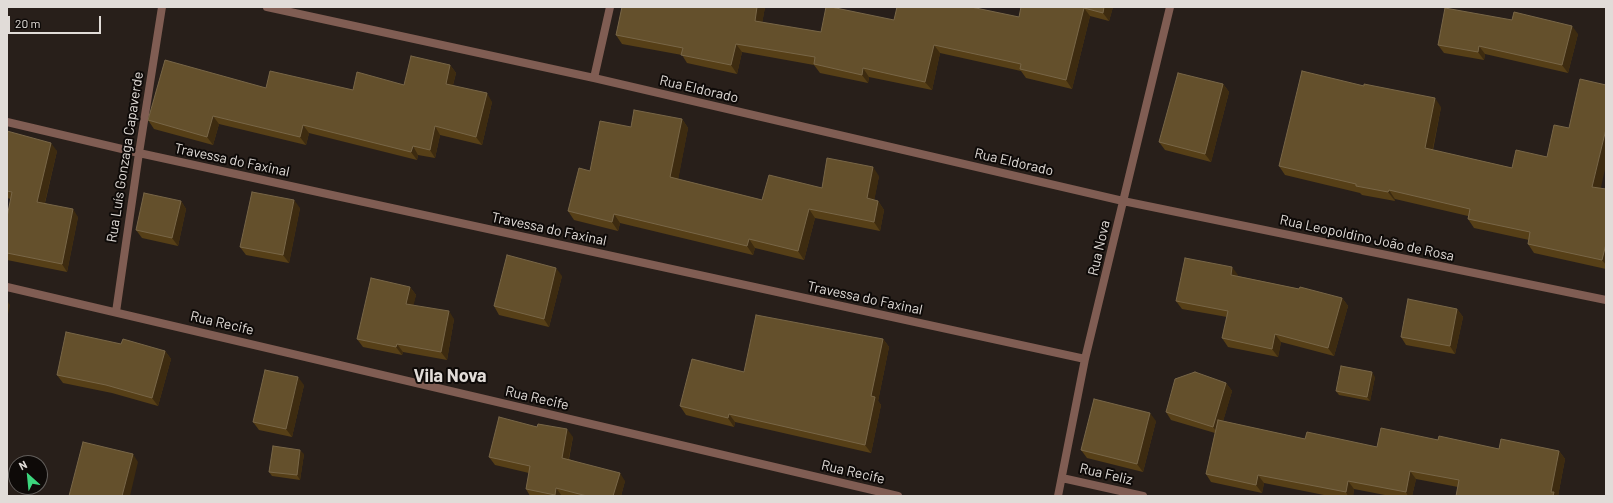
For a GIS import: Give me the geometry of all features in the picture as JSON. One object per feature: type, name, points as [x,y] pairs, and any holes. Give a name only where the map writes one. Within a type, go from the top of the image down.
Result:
[{"type":"street","name":"Rua Luís Gonzaga Capaverde","points":[[116,312],[162,7]]},
{"type":"street","name":"Rua Eldorado","points":[[267,7],[594,78],[1123,201]]},
{"type":"street","points":[[594,78],[610,7]]},
{"type":"street","name":"Rua Nova","points":[[1058,496],[1085,359],[1170,7]]},
{"type":"street","name":"Travessa do Faxinal","points":[[7,122],[1085,359]]},
{"type":"street","name":"Rua Leopoldino João de Rosa","points":[[1123,201],[1606,300]]},
{"type":"street","name":"Rua Recife","points":[[7,287],[898,496]]},
{"type":"street","name":"Rua Feliz","points":[[1062,478],[1143,496]]},
{"type":"building","points":[[622,7],[757,7],[755,21],[821,32],[826,7],[894,20],[897,7],[971,7],[1019,17],[1021,7],[1104,7],[1103,13],[1084,8],[1066,80],[1020,69],[1021,64],[934,45],[925,82],[863,68],[862,75],[814,64],[815,57],[736,44],[731,65],[681,55],[683,48],[616,35]]},
{"type":"building","points":[[1445,8],[1512,20],[1514,12],[1572,26],[1562,65],[1479,46],[1478,52],[1438,45]]},
{"type":"building","points":[[411,56],[450,65],[446,84],[487,93],[476,137],[435,126],[430,150],[413,146],[411,152],[303,125],[300,137],[213,116],[207,137],[148,120],[165,60],[266,88],[270,71],[353,90],[357,72],[404,85]]},
{"type":"building","points":[[1302,71],[1364,86],[1364,84],[1435,98],[1425,148],[1512,168],[1516,150],[1547,157],[1554,125],[1569,128],[1580,79],[1606,85],[1606,129],[1592,187],[1606,189],[1606,244],[1602,260],[1528,244],[1530,232],[1468,219],[1470,209],[1389,190],[1388,192],[1356,186],[1356,184],[1279,166]]},
{"type":"building","points":[[1178,73],[1223,84],[1205,154],[1159,142]]},
{"type":"building","points":[[634,110],[682,119],[670,177],[762,200],[769,175],[822,188],[827,158],[873,167],[867,198],[878,201],[874,222],[809,209],[798,251],[749,239],[747,246],[614,214],[612,222],[568,211],[579,168],[590,171],[600,121],[631,127]]},
{"type":"building","points":[[7,131],[51,143],[37,202],[73,209],[62,264],[7,253],[7,217],[12,192],[7,191]]},
{"type":"building","points":[[252,192],[294,200],[283,255],[240,247]]},
{"type":"building","points":[[144,193],[181,201],[172,238],[136,230]]},
{"type":"building","points":[[507,255],[556,268],[544,319],[494,306]]},
{"type":"building","points":[[1185,258],[1232,267],[1231,275],[1299,289],[1300,287],[1342,298],[1328,348],[1275,334],[1272,349],[1222,338],[1228,311],[1176,301]]},
{"type":"building","points":[[371,278],[410,287],[406,304],[449,311],[441,352],[397,344],[396,347],[357,339]]},
{"type":"building","points":[[1408,299],[1457,309],[1450,346],[1401,337]]},
{"type":"building","points":[[756,315],[883,339],[871,396],[875,397],[865,445],[729,414],[728,418],[680,406],[692,359],[744,372]]},
{"type":"building","points":[[66,332],[121,344],[123,339],[165,351],[152,398],[106,385],[57,375]]},
{"type":"building","points":[[1341,366],[1372,372],[1367,397],[1336,391]]},
{"type":"building","points":[[265,370],[298,377],[286,429],[253,422]]},
{"type":"building","points":[[1195,372],[1226,383],[1213,427],[1166,412],[1175,379]]},
{"type":"building","points":[[1094,399],[1150,413],[1137,464],[1081,450]]},
{"type":"building","points":[[499,417],[537,427],[538,424],[567,429],[562,458],[620,473],[613,496],[587,496],[556,488],[555,495],[526,489],[530,466],[489,457]]},
{"type":"building","points":[[1218,420],[1305,439],[1307,432],[1377,447],[1381,428],[1438,440],[1439,436],[1499,449],[1501,439],[1559,451],[1551,492],[1554,492],[1553,496],[1456,496],[1459,480],[1410,471],[1406,492],[1348,481],[1346,492],[1258,475],[1256,485],[1206,474]]},
{"type":"building","points":[[83,442],[133,454],[122,496],[69,496]]},
{"type":"building","points":[[273,446],[300,450],[297,475],[269,472]]},
{"type":"district","name":"Vila Nova","points":[[450,376]]}]
